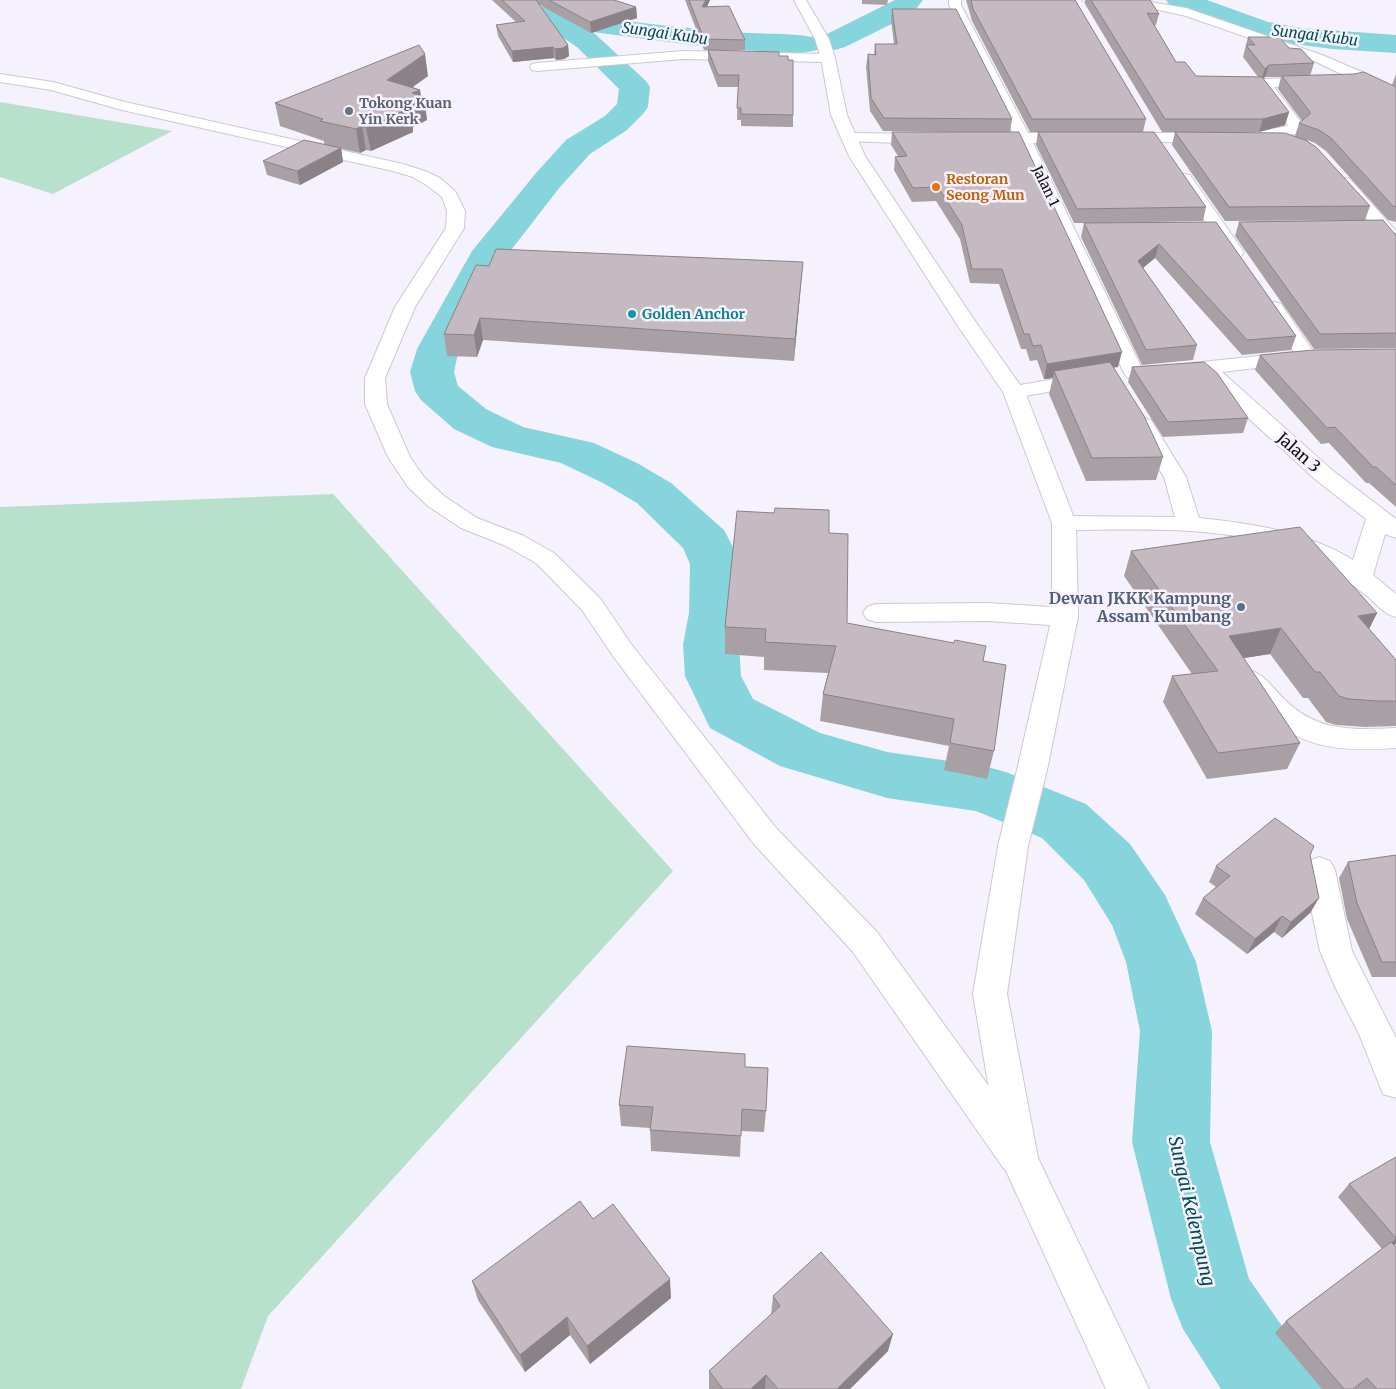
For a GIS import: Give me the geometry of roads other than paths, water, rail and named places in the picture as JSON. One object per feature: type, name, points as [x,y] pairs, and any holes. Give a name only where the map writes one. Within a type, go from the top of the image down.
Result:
[{"type":"street","points":[[800,0],[822,39],[828,58],[839,114],[857,156],[968,326],[1014,392],[1064,523],[1065,618],[1032,770],[1013,846],[990,994],[1020,1160]]},
{"type":"street","name":"Jalan 1","points":[[955,0],[955,5],[1023,138],[1134,373]]},
{"type":"street","points":[[1074,0],[1084,16]]},
{"type":"street","points":[[1088,0],[1179,11],[1286,46],[1360,76],[1396,96]]},
{"type":"street","points":[[537,67],[683,55],[828,58]]},
{"type":"street","points":[[1233,138],[1291,131],[1296,126],[1266,87],[1270,82],[1350,81],[1360,76],[1387,73]]},
{"type":"street","points":[[0,78],[52,86],[122,106],[396,167],[427,178],[449,195],[456,211],[455,228],[405,307],[375,378],[376,404],[400,456],[416,482],[436,501],[469,523],[515,541],[545,558],[591,604],[622,650],[765,836],[865,942],[1020,1160],[1128,1389]]},
{"type":"street","points":[[1146,122],[1166,153]]},
{"type":"street","points":[[850,138],[947,139]]},
{"type":"street","points":[[966,138],[1089,138]]},
{"type":"street","points":[[1108,138],[1233,138],[1283,140],[1300,145]]},
{"type":"street","points":[[1177,168],[1246,268]]},
{"type":"street","points":[[1335,172],[1390,227],[1396,242]]},
{"type":"street","points":[[1365,228],[1390,227]]},
{"type":"street","points":[[1200,229],[1238,228]]},
{"type":"street","points":[[1067,230],[1086,230]]},
{"type":"street","points":[[1014,392],[1111,375],[1317,357],[1263,292]]},
{"type":"street","name":"Jalan 3","points":[[1205,368],[1324,475],[1387,525]]},
{"type":"street","points":[[1132,408],[1175,477],[1188,525]]},
{"type":"street","points":[[1064,523],[1188,525],[1227,529],[1291,543],[1318,553],[1360,576],[1396,610]]},
{"type":"street","points":[[1360,576],[1387,525]]},
{"type":"street","points":[[876,613],[987,612],[1065,618]]},
{"type":"street","points":[[1249,679],[1296,725],[1320,735],[1360,740],[1396,738]]},
{"type":"street","points":[[1319,870],[1336,951],[1347,977],[1375,1029],[1396,1082]]},
{"type":"waterway","name":"Sungai Kubu","points":[[835,41],[902,8],[910,0]]},
{"type":"waterway","name":"Sungai Kubu","points":[[1179,0],[1270,31],[1301,37],[1396,44]]},
{"type":"waterway","name":"Sungai Kelempung","points":[[546,14],[580,35],[635,87],[632,107],[616,123],[578,147],[548,180],[491,251],[438,349],[432,372],[437,391],[470,419],[508,437],[577,453],[620,473],[654,493],[706,541],[716,564],[716,613],[711,645],[713,676],[731,713],[801,750],[887,775],[984,789],[1064,821],[1107,862],[1141,915],[1161,962],[1176,1031],[1171,1142],[1213,1299],[1251,1357],[1281,1389]]},
{"type":"waterway","name":"Sungai Kubu","points":[[556,17],[689,36],[748,42],[807,44]]},
{"type":"place","name":"Tokong Kuan Yin Kerk","points":[[349,111]]},
{"type":"place","name":"Restoran Seong Mun","points":[[936,187]]},
{"type":"place","name":"Golden Anchor","points":[[632,314]]},
{"type":"place","name":"Dewan JKKK Kampung Assam Kumbang","points":[[1241,607]]}]
